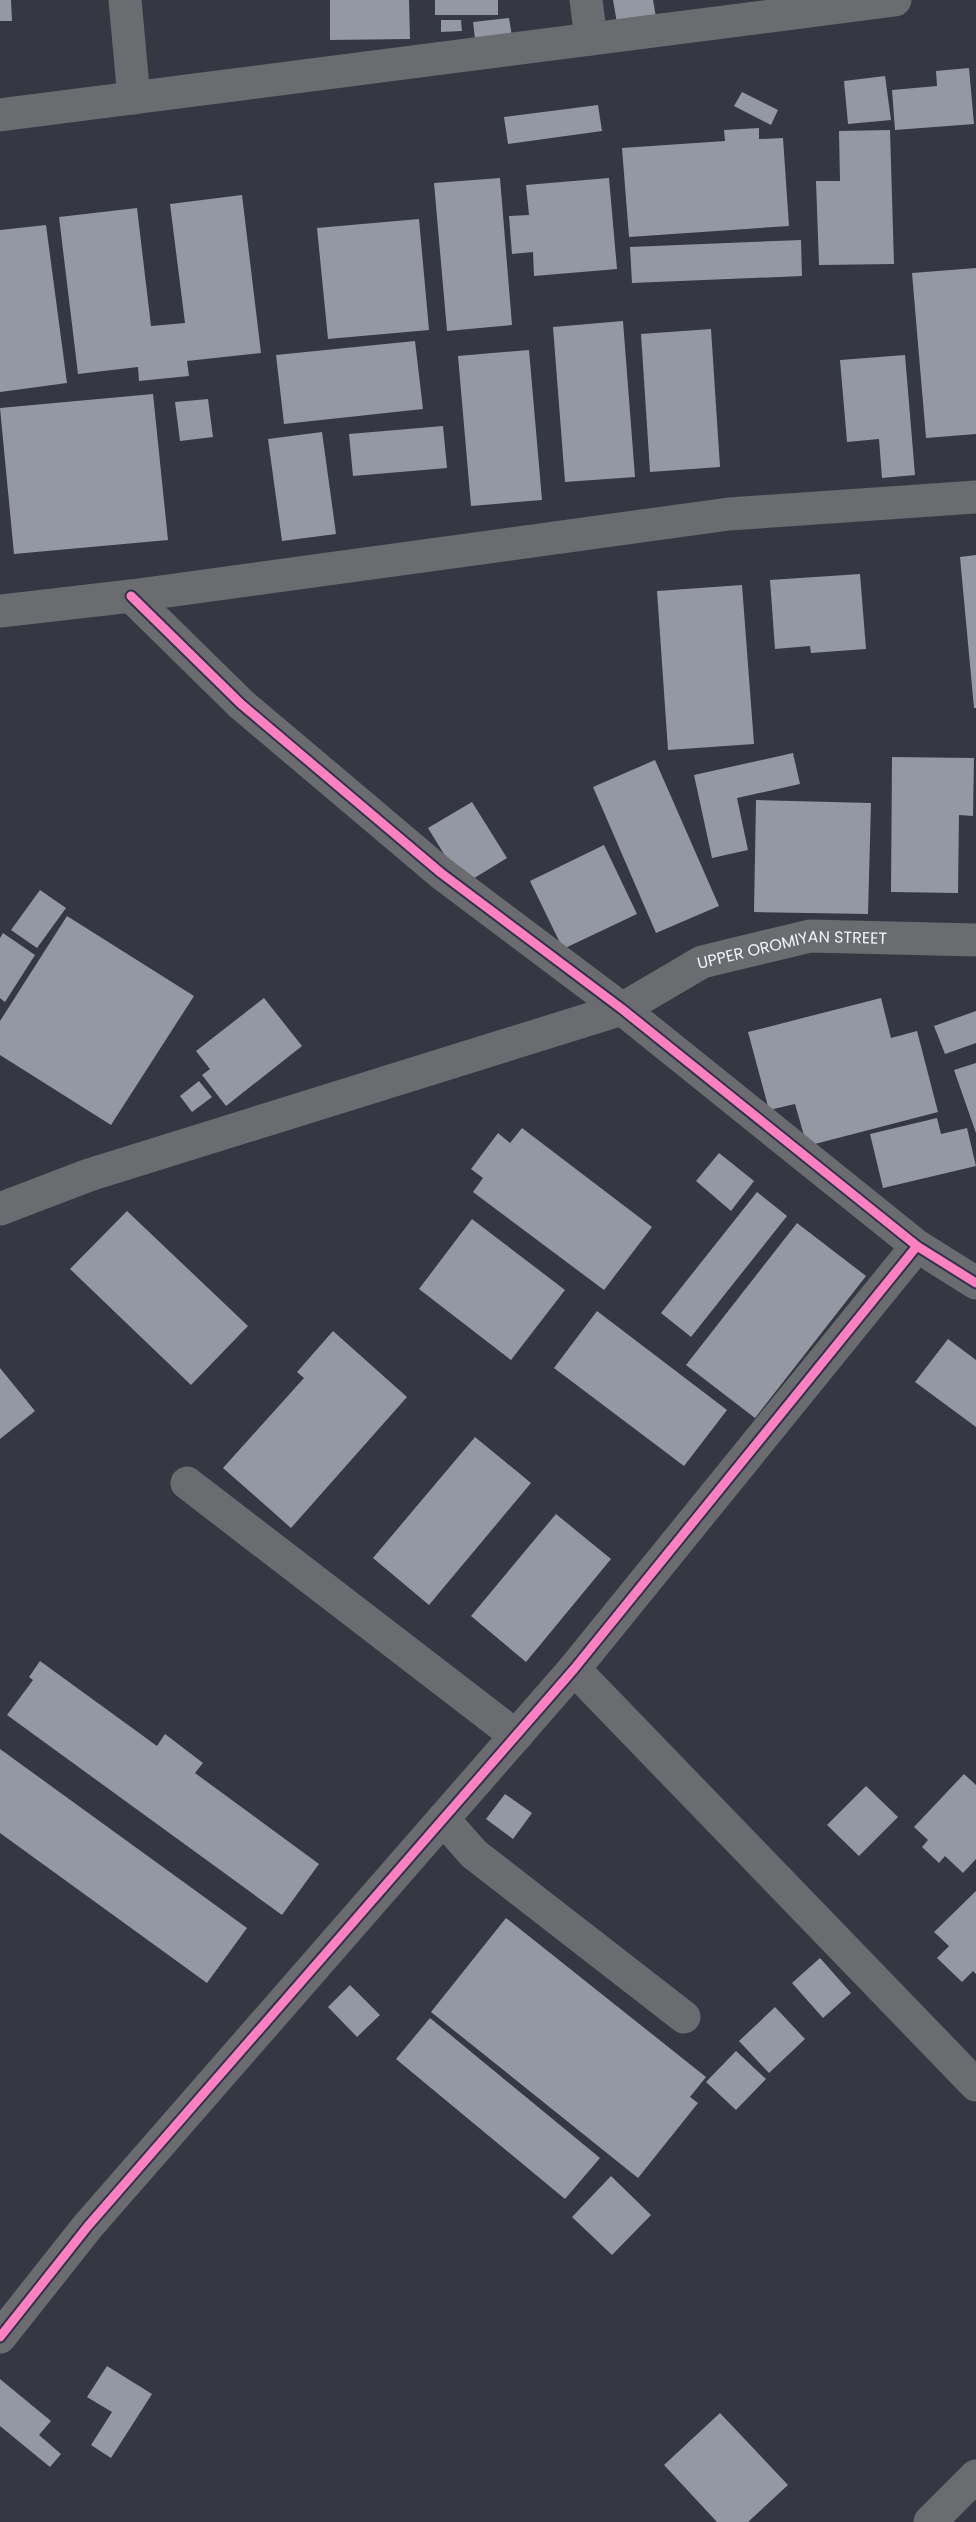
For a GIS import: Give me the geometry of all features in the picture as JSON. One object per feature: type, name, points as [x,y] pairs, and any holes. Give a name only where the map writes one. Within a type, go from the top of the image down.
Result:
[{"type":"street","points":[[125,0],[134,98]]},
{"type":"street","points":[[586,0],[591,39]]},
{"type":"street","points":[[0,115],[895,0]]},
{"type":"street","points":[[0,611],[131,596],[729,514],[976,497]]},
{"type":"street","points":[[131,596],[241,704],[441,873],[622,1009],[917,1246],[976,1283]]},
{"type":"street","name":"UPPER OROMIYAN STREET","points":[[0,1209],[89,1175],[622,1009],[702,962],[810,936],[976,940]]},
{"type":"street","points":[[0,2337],[88,2226],[574,1669],[917,1246]]},
{"type":"street","points":[[187,1483],[516,1736]]},
{"type":"street","points":[[574,1669],[976,2085]]},
{"type":"street","points":[[443,1819],[474,1854],[684,2017]]},
{"type":"street","points":[[930,2522],[970,2494]]},
{"type":"building","points":[[0,0],[11,0],[12,21],[0,21]]},
{"type":"building","points":[[330,0],[409,0],[410,39],[330,40]]},
{"type":"building","points":[[435,0],[498,0],[498,15],[435,15]]},
{"type":"building","points":[[613,0],[653,0],[657,23],[618,29]]},
{"type":"building","points":[[509,18],[513,43],[476,48],[473,22]]},
{"type":"building","points":[[441,20],[461,20],[462,31],[441,32]]},
{"type":"building","points":[[969,68],[974,124],[895,130],[892,90],[937,86],[936,71]]},
{"type":"building","points":[[885,76],[891,120],[848,124],[844,81]]},
{"type":"building","points":[[742,92],[778,110],[771,125],[734,106]]},
{"type":"building","points":[[598,105],[602,131],[508,144],[504,117]]},
{"type":"building","points":[[759,128],[759,139],[783,138],[789,226],[629,237],[622,148],[725,141],[724,130]]},
{"type":"building","points":[[890,130],[894,264],[819,265],[816,181],[840,181],[839,131]]},
{"type":"building","points":[[500,178],[512,325],[447,331],[434,183]]},
{"type":"building","points":[[609,178],[617,269],[534,276],[533,252],[512,254],[509,216],[529,215],[526,185]]},
{"type":"building","points":[[242,195],[261,353],[187,361],[189,376],[139,381],[138,367],[78,374],[59,217],[137,208],[151,326],[185,323],[170,204]]},
{"type":"building","points":[[419,219],[429,330],[328,339],[317,228]]},
{"type":"building","points":[[46,225],[67,383],[0,392],[0,230]]},
{"type":"building","points":[[801,240],[802,276],[632,283],[630,247]]},
{"type":"building","points":[[976,268],[976,434],[926,438],[912,273]]},
{"type":"building","points":[[623,321],[635,477],[565,482],[553,327]]},
{"type":"building","points":[[711,329],[720,467],[650,472],[641,334]]},
{"type":"building","points":[[415,341],[423,409],[284,424],[276,355]]},
{"type":"building","points":[[529,350],[542,500],[471,506],[458,356]]},
{"type":"building","points":[[905,355],[915,475],[882,478],[879,439],[847,442],[840,360]]},
{"type":"building","points":[[153,394],[168,540],[14,554],[0,408]]},
{"type":"building","points":[[208,399],[213,437],[180,441],[175,402]]},
{"type":"building","points":[[443,426],[447,468],[353,476],[349,434]]},
{"type":"building","points":[[322,432],[336,534],[282,541],[268,439]]},
{"type":"building","points":[[976,555],[976,708],[974,708],[960,557]]},
{"type":"building","points":[[860,574],[866,649],[811,653],[810,646],[775,649],[770,580]]},
{"type":"building","points":[[742,585],[754,744],[668,750],[657,591]]},
{"type":"building","points":[[793,753],[800,784],[737,798],[748,850],[712,858],[694,775]]},
{"type":"building","points":[[892,757],[974,758],[973,816],[959,815],[958,893],[891,892]]},
{"type":"building","points":[[655,760],[719,906],[656,933],[593,787]]},
{"type":"building","points":[[756,800],[871,803],[868,914],[754,912]]},
{"type":"building","points":[[472,802],[507,858],[463,885],[428,828]]},
{"type":"building","points":[[604,845],[637,914],[563,949],[530,881]]},
{"type":"building","points":[[40,890],[66,908],[37,948],[11,930]]},
{"type":"building","points":[[67,916],[194,996],[111,1125],[0,1055],[0,1021]]},
{"type":"building","points":[[3,933],[35,955],[5,1002],[0,998],[0,938]]},
{"type":"building","points":[[264,998],[302,1046],[226,1106],[202,1075],[210,1069],[196,1051]]},
{"type":"building","points":[[881,998],[891,1038],[917,1031],[938,1112],[807,1146],[795,1104],[769,1110],[748,1032]]},
{"type":"building","points":[[976,1011],[976,1043],[945,1054],[934,1026]]},
{"type":"building","points":[[976,1063],[976,1133],[954,1070]]},
{"type":"building","points":[[199,1081],[212,1097],[192,1112],[180,1096]]},
{"type":"building","points":[[937,1118],[941,1134],[967,1128],[976,1166],[883,1188],[870,1134]]},
{"type":"building","points":[[522,1128],[652,1227],[604,1290],[473,1192],[483,1178],[471,1169],[498,1133],[510,1143]]},
{"type":"building","points":[[719,1153],[754,1181],[731,1211],[696,1181]]},
{"type":"building","points":[[757,1192],[787,1216],[691,1337],[661,1313]]},
{"type":"building","points":[[127,1211],[248,1326],[191,1385],[70,1269]]},
{"type":"building","points":[[472,1219],[565,1290],[511,1360],[419,1289]]},
{"type":"building","points":[[797,1223],[866,1276],[755,1418],[686,1365]]},
{"type":"building","points":[[597,1311],[727,1410],[684,1466],[554,1368]]},
{"type":"building","points":[[333,1331],[407,1397],[291,1528],[223,1468],[304,1378],[297,1372]]},
{"type":"building","points":[[948,1339],[976,1360],[976,1427],[915,1382]]},
{"type":"building","points":[[0,1368],[35,1411],[0,1439]]},
{"type":"building","points":[[475,1437],[531,1483],[429,1605],[373,1558]]},
{"type":"building","points":[[556,1514],[611,1559],[526,1662],[471,1616]]},
{"type":"building","points":[[40,1661],[157,1746],[165,1734],[203,1763],[195,1773],[319,1864],[282,1915],[7,1715],[33,1680],[29,1677]]},
{"type":"building","points":[[0,1749],[247,1928],[207,1983],[0,1833]]},
{"type":"building","points":[[964,1774],[976,1785],[976,1859],[963,1873],[945,1856],[939,1863],[922,1847],[928,1840],[914,1827]]},
{"type":"building","points":[[866,1786],[898,1817],[859,1856],[827,1825]]},
{"type":"building","points":[[505,1794],[532,1813],[513,1839],[486,1819]]},
{"type":"building","points":[[976,1891],[976,1974],[973,1971],[962,1982],[937,1958],[949,1946],[934,1932]]},
{"type":"building","points":[[506,1918],[706,2077],[690,2097],[698,2103],[638,2178],[431,2012]]},
{"type":"building","points":[[820,1958],[851,1993],[823,2018],[792,1983]]},
{"type":"building","points":[[350,1985],[380,2015],[357,2037],[328,2007]]},
{"type":"building","points":[[775,2007],[805,2039],[769,2073],[739,2041]]},
{"type":"building","points":[[430,2018],[600,2158],[565,2199],[396,2059]]},
{"type":"building","points":[[736,2051],[766,2079],[736,2110],[706,2082]]},
{"type":"building","points":[[611,2176],[651,2215],[612,2255],[572,2217]]},
{"type":"building","points":[[107,2366],[152,2394],[111,2458],[91,2445],[112,2412],[87,2397]]},
{"type":"building","points":[[0,2379],[51,2421],[39,2435],[61,2454],[50,2467],[0,2426]]},
{"type":"building","points":[[720,2413],[788,2485],[748,2522],[717,2522],[664,2465]]},
{"type":"cycle path","points":[[131,596],[241,704],[441,873],[622,1009],[917,1246],[976,1283]]},
{"type":"cycle path","points":[[0,2337],[88,2226],[574,1669],[917,1246]]}]
